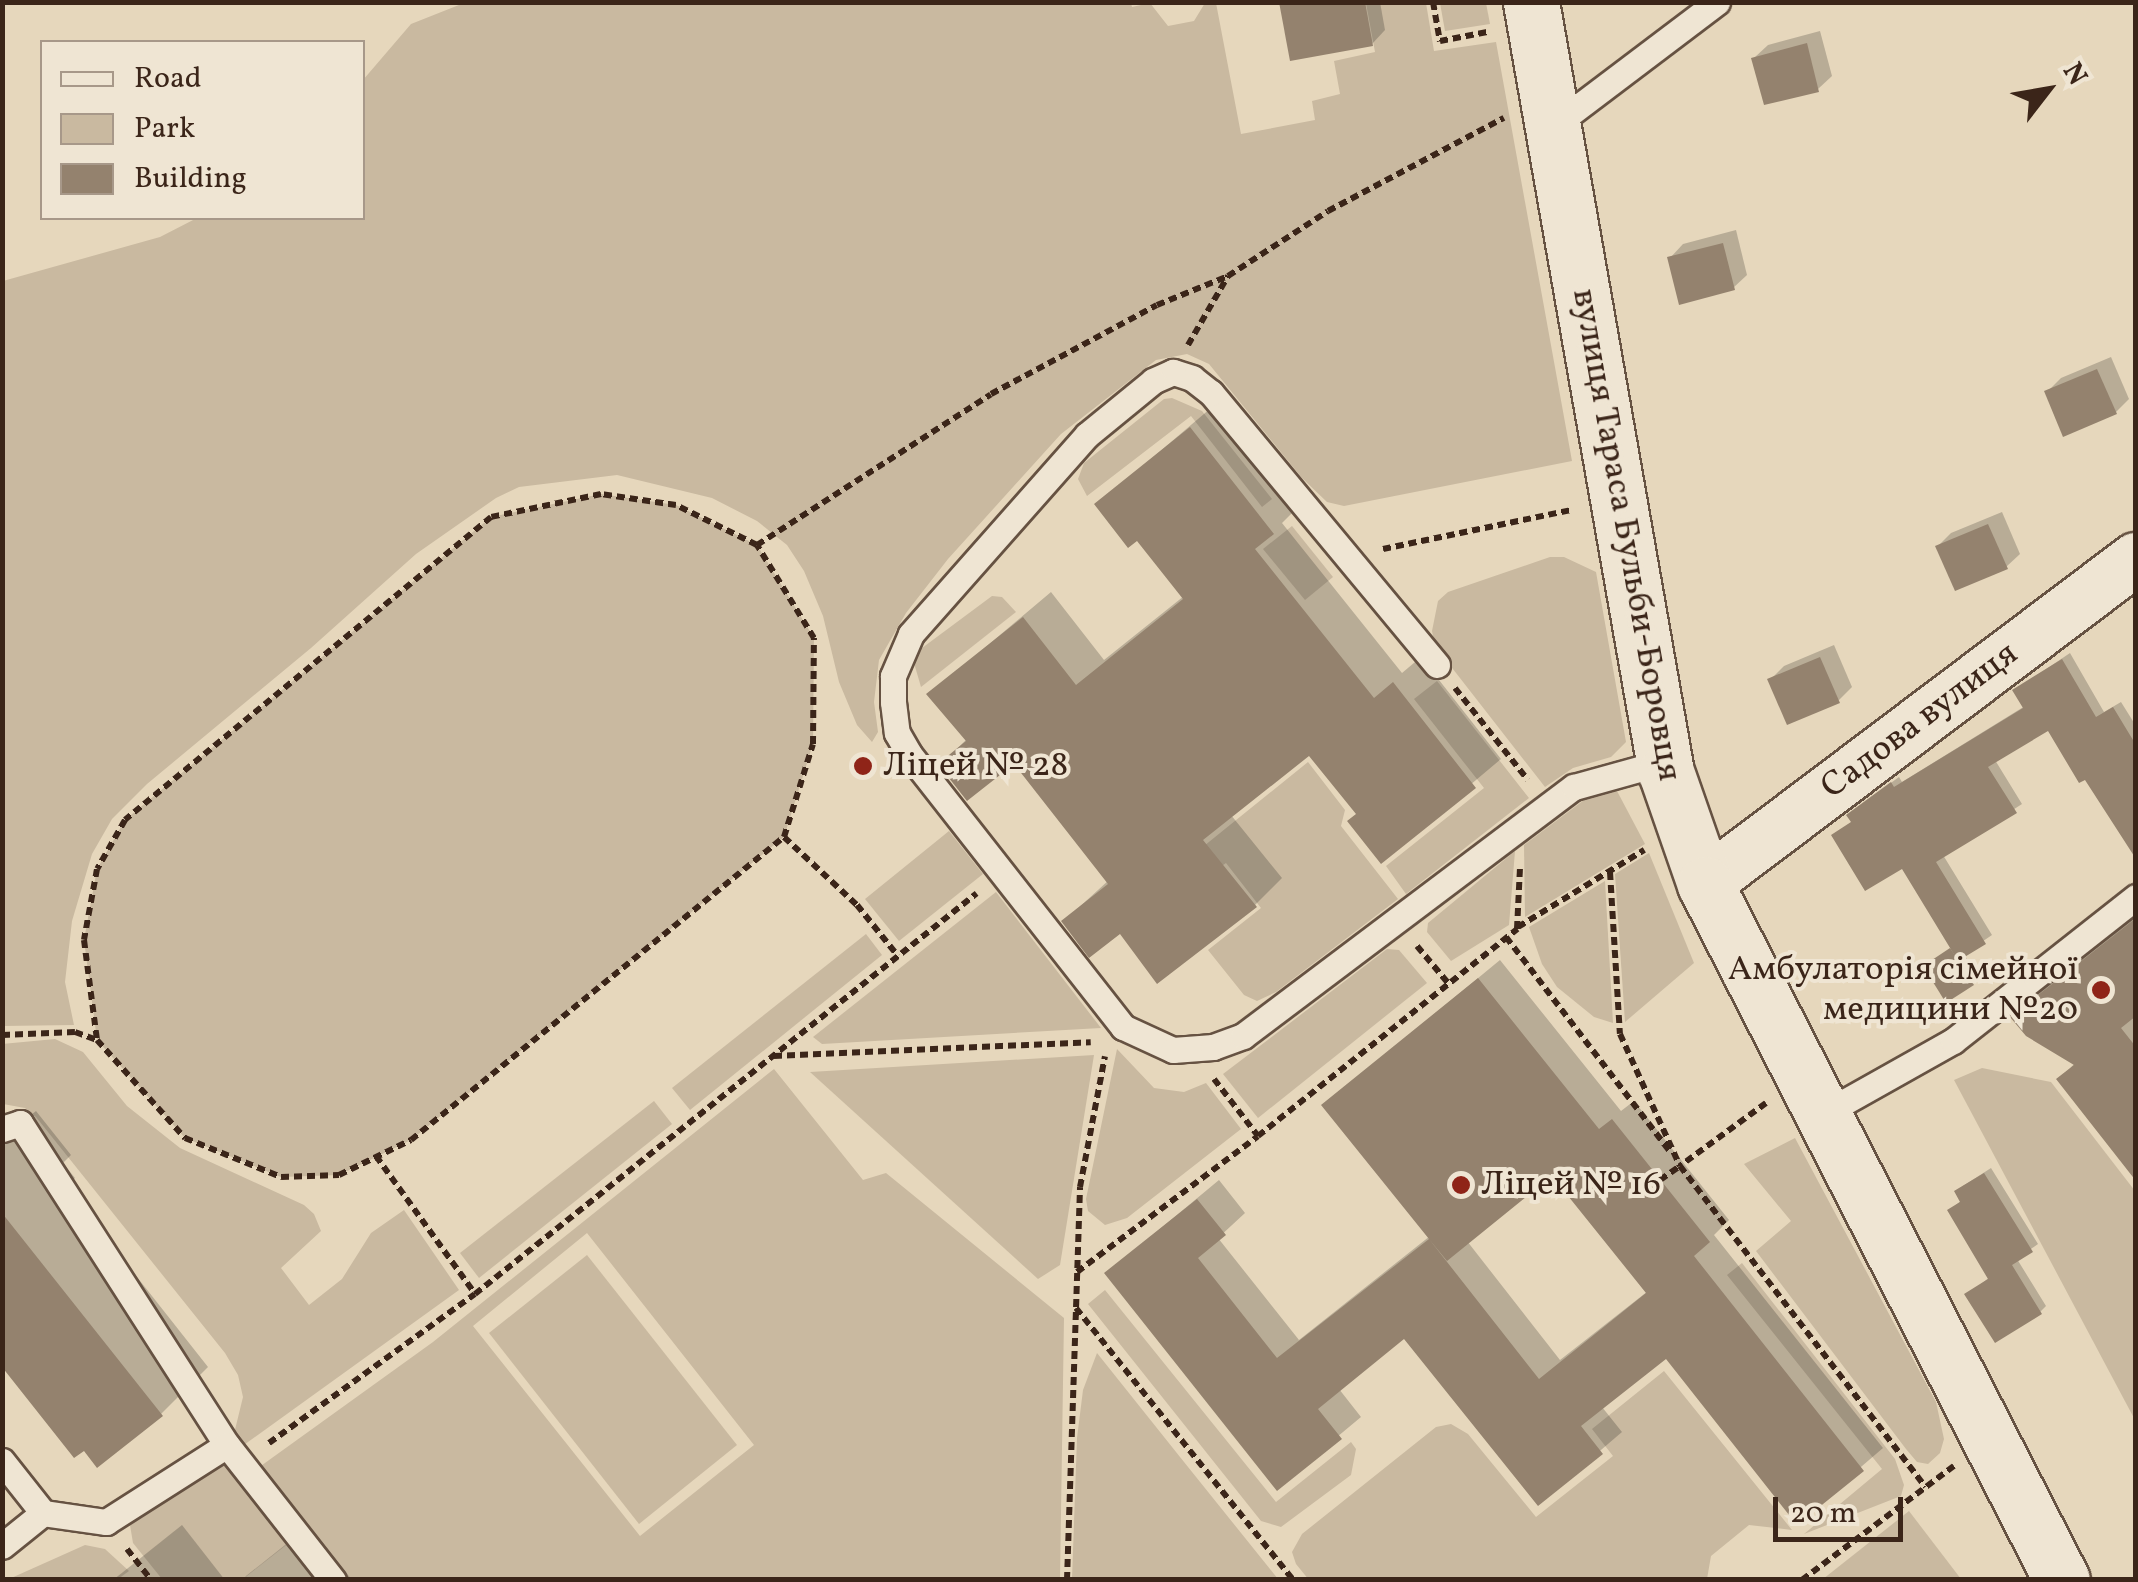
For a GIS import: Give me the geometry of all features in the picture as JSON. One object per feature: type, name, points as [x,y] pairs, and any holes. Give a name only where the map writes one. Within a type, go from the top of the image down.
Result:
[{"type":"street","name":"вулиця Тараса Бульби-Боровця","points":[[1515,16],[1664,762],[1684,824],[1705,884],[2062,1580]]},
{"type":"street","name":"Садова вулиця","points":[[1705,884],[2136,559]]},
{"type":"lane","points":[[1533,120],[1717,2]]},
{"type":"lane","points":[[1437,665],[1211,393],[1192,378],[1173,372],[1153,381],[1069,454],[911,634],[899,654],[893,676],[897,733],[1122,1027],[1173,1050],[1192,1050],[1243,1036],[1548,804],[1590,780],[1664,762]]},
{"type":"lane","points":[[1813,1095],[1953,1041],[2136,897]]},
{"type":"lane","points":[[2,1129],[20,1124],[234,1454],[333,1580]]},
{"type":"lane","points":[[2,1461],[43,1513],[106,1522],[234,1454]]},
{"type":"lane","points":[[2,1546],[43,1513]]},
{"type":"path","points":[[1433,2],[1440,41],[1515,16]]},
{"type":"path","points":[[756,545],[992,394],[1157,305],[1228,276],[1328,212],[1533,120]]},
{"type":"path","points":[[1173,372],[1228,276]]},
{"type":"path","points":[[2,1035],[75,1032],[97,1040],[185,1138],[281,1177],[339,1175],[411,1140],[784,837],[813,744],[814,638],[756,545],[676,505],[602,494],[491,518],[124,820],[96,869],[84,940],[97,1040]]},
{"type":"path","points":[[1345,558],[1588,506]]},
{"type":"path","points":[[1437,665],[1548,804]]},
{"type":"path","points":[[1078,1272],[1258,1136],[1517,928],[1684,824]]},
{"type":"path","points":[[1517,928],[1521,825]]},
{"type":"path","points":[[784,837],[857,905],[898,956]]},
{"type":"path","points":[[1610,872],[1620,1034],[1680,1166]]},
{"type":"path","points":[[234,1454],[475,1294],[1002,874]]},
{"type":"path","points":[[1397,921],[1448,984]]},
{"type":"path","points":[[1506,938],[1925,1488]]},
{"type":"path","points":[[773,1056],[1107,1040],[1080,1187],[1066,1580]]},
{"type":"path","points":[[1192,1050],[1258,1136]]},
{"type":"path","points":[[1660,1180],[1813,1095]]},
{"type":"path","points":[[376,1156],[475,1294]]},
{"type":"path","points":[[1076,1307],[1293,1580]]},
{"type":"path","points":[[1802,1580],[1990,1440]]},
{"type":"green space","points":[[464,3],[1131,3],[1132,7],[1150,3],[1168,26],[1194,21],[1205,3],[1216,3],[1241,134],[1315,120],[1312,101],[1340,94],[1334,61],[1375,52],[1366,3],[1426,3],[1434,51],[1496,42],[1572,461],[1344,506],[1327,502],[1302,478],[1209,364],[1187,354],[1156,360],[1061,434],[948,559],[906,613],[879,660],[874,702],[878,732],[872,742],[857,725],[839,682],[823,616],[804,571],[787,545],[757,521],[712,498],[617,475],[519,487],[496,498],[416,554],[311,648],[147,784],[112,819],[92,854],[72,921],[65,982],[74,1025],[3,1026],[3,281],[160,237],[193,220],[365,220],[365,78],[411,24]]},
{"type":"green space","points":[[1440,3],[1486,3],[1490,24],[1445,31]]},
{"type":"green space","points":[[1172,398],[1202,411],[1272,499],[1262,507],[1191,416],[1087,496],[1078,479],[1084,463],[1164,399]]},
{"type":"green space","points":[[601,494],[676,505],[757,545],[814,638],[813,744],[784,837],[411,1140],[339,1175],[281,1177],[185,1138],[97,1040],[84,940],[97,869],[125,820],[491,517]]},
{"type":"green space","points":[[1292,526],[1333,577],[1305,600],[1263,549]]},
{"type":"green space","points":[[1550,557],[1564,557],[1596,572],[1626,742],[1611,757],[1573,768],[1545,787],[1435,646],[1432,631],[1438,601],[1448,592]]},
{"type":"green space","points":[[992,596],[1002,597],[1016,612],[921,687],[914,663],[918,651]]},
{"type":"green space","points":[[1437,681],[1529,798],[1406,894],[1386,866],[1484,788],[1414,699]]},
{"type":"green space","points":[[1308,762],[1345,810],[1341,826],[1398,899],[1276,992],[1257,1001],[1244,995],[1208,950],[1261,908],[1226,863],[1216,870],[1199,850]]},
{"type":"green space","points":[[1617,791],[1645,844],[1525,917],[1524,845],[1584,800]]},
{"type":"green space","points":[[949,831],[983,874],[899,941],[865,899]]},
{"type":"green space","points":[[1515,851],[1509,925],[1451,961],[1427,932],[1428,923]]},
{"type":"green space","points":[[1649,853],[1694,963],[1625,1022],[1615,874]]},
{"type":"green space","points":[[1605,881],[1613,1023],[1594,1017],[1557,987],[1542,964],[1529,927]]},
{"type":"green space","points":[[996,892],[1101,1028],[822,1044],[813,1037]]},
{"type":"green space","points":[[866,934],[882,955],[690,1110],[672,1088]]},
{"type":"green space","points":[[1387,949],[1399,950],[1427,983],[1258,1118],[1223,1074]]},
{"type":"green space","points":[[55,1039],[83,1052],[127,1106],[180,1148],[304,1205],[314,1214],[321,1231],[281,1268],[309,1305],[342,1279],[371,1233],[404,1210],[459,1290],[241,1447],[233,1438],[243,1397],[238,1375],[225,1353],[36,1117],[25,1108],[3,1104],[2,1044]]},
{"type":"green space","points":[[1117,1049],[1154,1088],[1184,1092],[1206,1083],[1241,1129],[1127,1218],[1105,1225],[1088,1211],[1086,1199]]},
{"type":"green space","points":[[1094,1055],[1060,1265],[1038,1279],[810,1072]]},
{"type":"green space","points":[[1982,1068],[2051,1082],[2135,1191],[2135,1420],[1954,1080]]},
{"type":"green space","points":[[774,1069],[863,1180],[886,1173],[1064,1318],[1060,1579],[347,1579],[258,1468],[433,1342]],"holes":[[[587,1233],[754,1445],[640,1536],[473,1326]]]},
{"type":"green space","points":[[654,1101],[672,1124],[479,1278],[460,1253]]},
{"type":"green space","points":[[1795,1138],[1936,1402],[1944,1439],[1940,1453],[1928,1464],[1917,1462],[1906,1449],[1756,1251],[1791,1221],[1744,1164]]},
{"type":"green space","points":[[587,1255],[737,1445],[639,1524],[489,1333]]},
{"type":"green space","points":[[1742,1263],[1895,1459],[1904,1485],[1901,1496],[1804,1534],[1882,1469],[1727,1275]]},
{"type":"green space","points":[[1105,1290],[1276,1502],[1351,1442],[1356,1449],[1351,1475],[1281,1527],[1261,1521],[1088,1304]]},
{"type":"green space","points":[[1097,1353],[1278,1579],[1072,1579],[1077,1438],[1083,1390]]},
{"type":"green space","points":[[1664,1371],[1792,1530],[1749,1525],[1711,1556],[1707,1579],[1309,1580],[1296,1564],[1292,1552],[1302,1534],[1436,1427],[1451,1424],[1468,1434],[1536,1517],[1613,1456],[1592,1429]]},
{"type":"green space","points":[[216,1463],[229,1467],[290,1542],[243,1579],[162,1579],[133,1543],[130,1525],[203,1466]]},
{"type":"green space","points":[[1909,1511],[1961,1579],[1823,1579]]},
{"type":"green space","points":[[85,1545],[105,1549],[129,1571],[118,1579],[9,1579]]},
{"type":"building","points":[[1279,2],[1365,2],[1373,46],[1290,61]]},
{"type":"building","points":[[1807,43],[1819,92],[1764,105],[1751,58]]},
{"type":"building","points":[[1723,243],[1735,290],[1679,305],[1667,257]]},
{"type":"building","points":[[2097,369],[2117,414],[2063,437],[2044,391]]},
{"type":"building","points":[[1190,427],[1274,534],[1255,549],[1374,698],[1393,682],[1476,788],[1381,864],[1347,821],[1356,814],[1309,756],[1203,840],[1257,907],[1157,984],[1120,934],[1089,958],[1061,921],[1108,884],[1014,764],[967,801],[938,764],[966,741],[926,694],[1023,617],[1076,685],[1183,599],[1137,541],[1128,548],[1094,504]]},
{"type":"building","points":[[1988,524],[2008,569],[1955,591],[1935,546]]},
{"type":"building","points":[[1820,657],[1840,703],[1787,725],[1767,679]]},
{"type":"building","points":[[2062,659],[2096,717],[2113,707],[2136,745],[2136,859],[2085,780],[2079,783],[2048,731],[1988,767],[2017,813],[1936,862],[1986,944],[1958,961],[1902,869],[1865,891],[1831,835],[1851,822],[1846,815],[1891,782],[1894,787],[2023,708],[2012,690]]},
{"type":"building","points":[[2136,918],[2136,1016],[2121,1028],[2136,1047],[2136,1181],[2056,1079],[2074,1065],[2026,1036],[2010,1017]]},
{"type":"building","points":[[1950,948],[1974,985],[1946,1003],[1923,966]]},
{"type":"building","points":[[1478,978],[1599,1129],[1612,1119],[1710,1242],[1694,1256],[1864,1471],[1797,1525],[1666,1359],[1581,1426],[1603,1454],[1538,1506],[1404,1339],[1318,1409],[1342,1439],[1277,1491],[1104,1273],[1197,1199],[1226,1235],[1198,1258],[1277,1358],[1429,1239],[1321,1105]],"holes":[[[1552,1176],[1646,1293],[1539,1379],[1429,1239],[1447,1261]]]},
{"type":"building","points":[[1984,1173],[2033,1252],[2012,1265],[2042,1314],[1995,1343],[1964,1294],[1988,1279],[1947,1210],[1960,1202],[1954,1191]]},
{"type":"building","points":[[2,1213],[163,1416],[97,1468],[84,1451],[74,1458],[2,1367]]},
{"type":"place","name":"Ліцей № 28","points":[[863,766]]},
{"type":"place","name":"Амбулаторія сімейної медицини №20","points":[[2101,990]]},
{"type":"place","name":"Ліцей № 16","points":[[1461,1185]]}]
